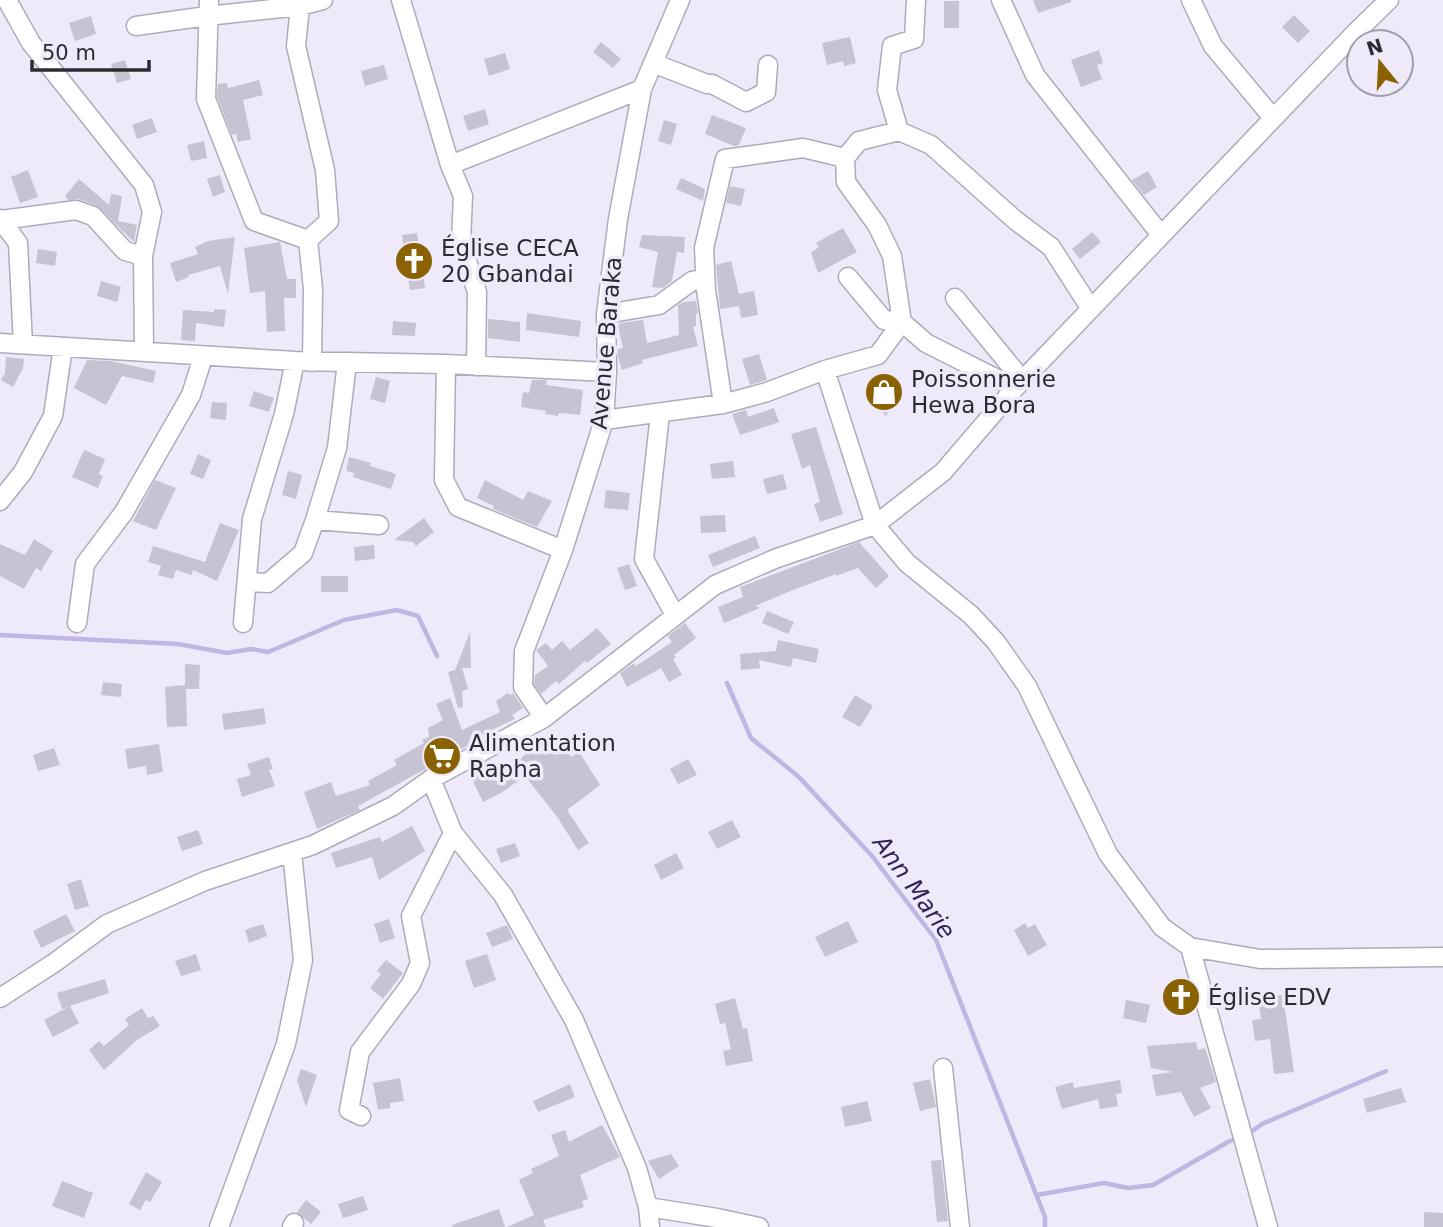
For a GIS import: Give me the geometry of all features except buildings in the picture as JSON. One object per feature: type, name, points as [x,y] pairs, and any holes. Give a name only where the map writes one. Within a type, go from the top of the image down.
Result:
[{"type":"street","points":[[7,0],[30,43],[144,185],[152,212],[143,256],[144,352]]},
{"type":"street","points":[[136,26],[205,5],[300,6],[323,0]]},
{"type":"street","points":[[401,0],[450,165],[463,196],[461,242],[477,292],[476,366]]},
{"type":"street","name":"Avenue Baraka","points":[[544,718],[523,687],[524,651],[563,550],[604,420],[606,314],[618,219],[642,89],[680,0]]},
{"type":"street","points":[[899,131],[887,90],[892,46],[914,39],[916,0]]},
{"type":"street","points":[[1001,0],[1035,75],[1161,235]]},
{"type":"street","points":[[1191,0],[1213,46],[1273,118]]},
{"type":"street","points":[[0,998],[54,964],[107,924],[205,881],[313,845],[393,806],[431,779],[544,718],[715,585],[776,558],[875,525],[943,472],[1019,384],[1389,0]]},
{"type":"street","points":[[205,5],[206,99],[254,221],[308,240]]},
{"type":"street","points":[[300,6],[296,46],[325,170],[329,221],[308,240]]},
{"type":"street","points":[[653,63],[712,84],[746,102],[766,92],[768,65]]},
{"type":"street","points":[[450,165],[642,89]]},
{"type":"street","points":[[604,420],[723,404],[767,393],[825,370],[878,355],[902,322],[892,256],[877,225],[846,182],[845,158],[859,141],[899,131],[931,145],[1014,220],[1051,247],[1091,309]]},
{"type":"street","points":[[723,404],[705,279],[704,248],[725,159],[803,148],[845,158]]},
{"type":"street","points":[[0,219],[76,210],[93,216],[125,251],[143,256]]},
{"type":"street","points":[[0,219],[18,243],[23,344]]},
{"type":"street","points":[[243,622],[252,519],[303,361],[313,289],[308,240]]},
{"type":"street","points":[[848,277],[884,320],[902,322],[926,343],[1019,384]]},
{"type":"street","points":[[606,314],[659,305],[691,281],[705,279]]},
{"type":"street","points":[[955,298],[1019,384]]},
{"type":"street","points":[[0,343],[203,357],[607,372]]},
{"type":"street","points":[[0,501],[23,472],[53,416],[63,347]]},
{"type":"street","points":[[77,623],[85,564],[124,512],[191,396],[203,357]]},
{"type":"street","points":[[247,582],[268,583],[303,552],[337,448],[347,362]]},
{"type":"street","points":[[446,364],[444,480],[458,507],[563,550]]},
{"type":"street","points":[[825,370],[875,525],[907,563],[971,615],[996,642],[1027,685],[1108,854],[1162,928],[1191,947],[1260,959],[1443,957]]},
{"type":"street","points":[[660,414],[644,559],[675,615]]},
{"type":"street","points":[[315,520],[379,525]]},
{"type":"street","points":[[431,779],[453,833],[503,895],[574,1020],[637,1168],[648,1207],[650,1227]]},
{"type":"street","points":[[361,1116],[349,1110],[360,1052],[411,984],[420,963],[411,916],[453,833]]},
{"type":"street","points":[[219,1227],[286,1044],[303,960],[292,852]]},
{"type":"street","points":[[1191,947],[1268,1227]]},
{"type":"street","points":[[943,1068],[960,1227]]},
{"type":"street","points":[[648,1207],[759,1227]]},
{"type":"waterway","points":[[0,635],[178,644],[227,653],[251,649],[268,652],[344,620],[397,610],[418,616],[437,656]]},
{"type":"waterway","name":"Ann Marie","points":[[727,683],[751,738],[799,777],[872,856],[936,940],[1045,1217],[1045,1227]]},
{"type":"waterway","points":[[1247,1135],[1262,1124],[1386,1071]]},
{"type":"waterway","points":[[1037,1195],[1104,1183],[1128,1188],[1153,1185],[1239,1138]]},
{"type":"place","name":"Église CECA 20 Gbandai","points":[[414,261]]},
{"type":"place","name":"Poissonnerie Hewa Bora","points":[[884,392]]},
{"type":"place","name":"Alimentation Rapha","points":[[442,756]]},
{"type":"place","name":"Église EDV","points":[[1181,997]]}]
